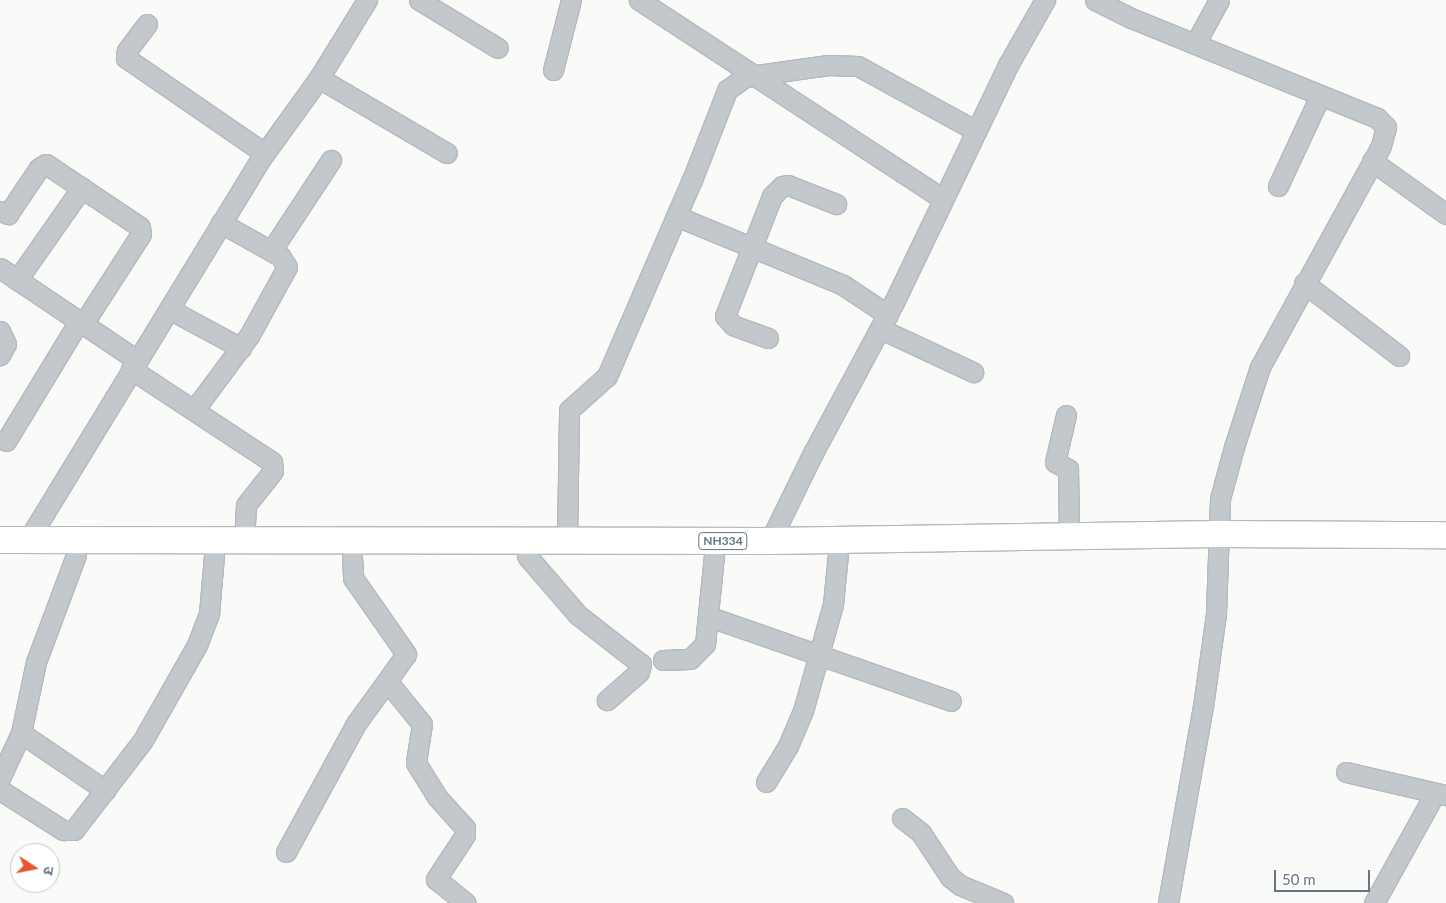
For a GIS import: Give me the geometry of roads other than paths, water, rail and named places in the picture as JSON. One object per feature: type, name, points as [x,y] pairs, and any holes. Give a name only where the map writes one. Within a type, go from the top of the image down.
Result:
[{"type":"highway","name":"NH334","points":[[0,540],[770,541],[1069,535],[1446,550]]},
{"type":"highway","name":"NH334","points":[[0,554],[714,556],[838,554],[1446,535]]},
{"type":"street","points":[[28,540],[264,153],[319,78],[367,0]]},
{"type":"street","points":[[419,0],[498,48]]},
{"type":"street","points":[[554,70],[572,0]]},
{"type":"street","points":[[639,0],[757,75],[794,103],[943,199]]},
{"type":"street","points":[[770,541],[813,453],[884,322],[1008,65],[1045,0]]},
{"type":"street","points":[[1095,0],[1194,44],[1384,122],[1386,134],[1304,283],[1253,386],[1220,499],[1216,614],[1203,706],[1168,903]]},
{"type":"street","points":[[1194,44],[1219,0]]},
{"type":"street","points":[[147,24],[127,51],[126,58],[264,153]]},
{"type":"street","points":[[567,541],[569,410],[607,376],[676,216],[727,90],[746,78],[757,75],[828,65],[858,66],[976,131]]},
{"type":"street","points":[[319,78],[447,153]]},
{"type":"street","points":[[1278,186],[1320,96]]},
{"type":"street","points":[[271,251],[331,160]]},
{"type":"street","points":[[1372,161],[1446,214]]},
{"type":"street","points":[[0,211],[8,214],[42,165],[50,166],[142,230],[6,441]]},
{"type":"street","points":[[768,338],[733,325],[725,316],[772,196],[782,186],[795,187],[836,204]]},
{"type":"street","points":[[17,280],[82,187]]},
{"type":"street","points":[[676,216],[843,285],[884,322],[973,372]]},
{"type":"street","points":[[194,410],[241,348],[286,274],[285,261],[221,223]]},
{"type":"street","points":[[0,268],[81,322],[194,410],[274,465],[246,505],[244,541]]},
{"type":"street","points":[[1304,283],[1399,356]]},
{"type":"street","points":[[168,310],[241,348]]},
{"type":"street","points":[[0,331],[6,344],[0,355]]},
{"type":"street","points":[[1066,415],[1055,462],[1068,469],[1069,535]]},
{"type":"street","points":[[766,782],[795,732],[820,654],[833,604],[838,554]]},
{"type":"street","points":[[0,778],[21,733],[36,662],[76,555]]},
{"type":"street","points":[[0,790],[68,832],[74,830],[144,740],[205,629],[214,556]]},
{"type":"street","points":[[286,852],[357,722],[406,654],[353,578],[352,556]]},
{"type":"street","points":[[527,556],[578,615],[641,664],[639,672],[607,700]]},
{"type":"street","points":[[663,660],[679,661],[699,653],[708,635],[714,556]]},
{"type":"street","points":[[710,618],[951,700]]},
{"type":"street","points":[[387,681],[422,724],[416,763],[437,797],[465,828],[465,835],[436,879],[466,903]]},
{"type":"street","points":[[21,733],[105,790]]},
{"type":"street","points":[[1346,772],[1440,794],[1374,903]]},
{"type":"street","points":[[902,818],[921,833],[955,881],[1003,903]]}]
